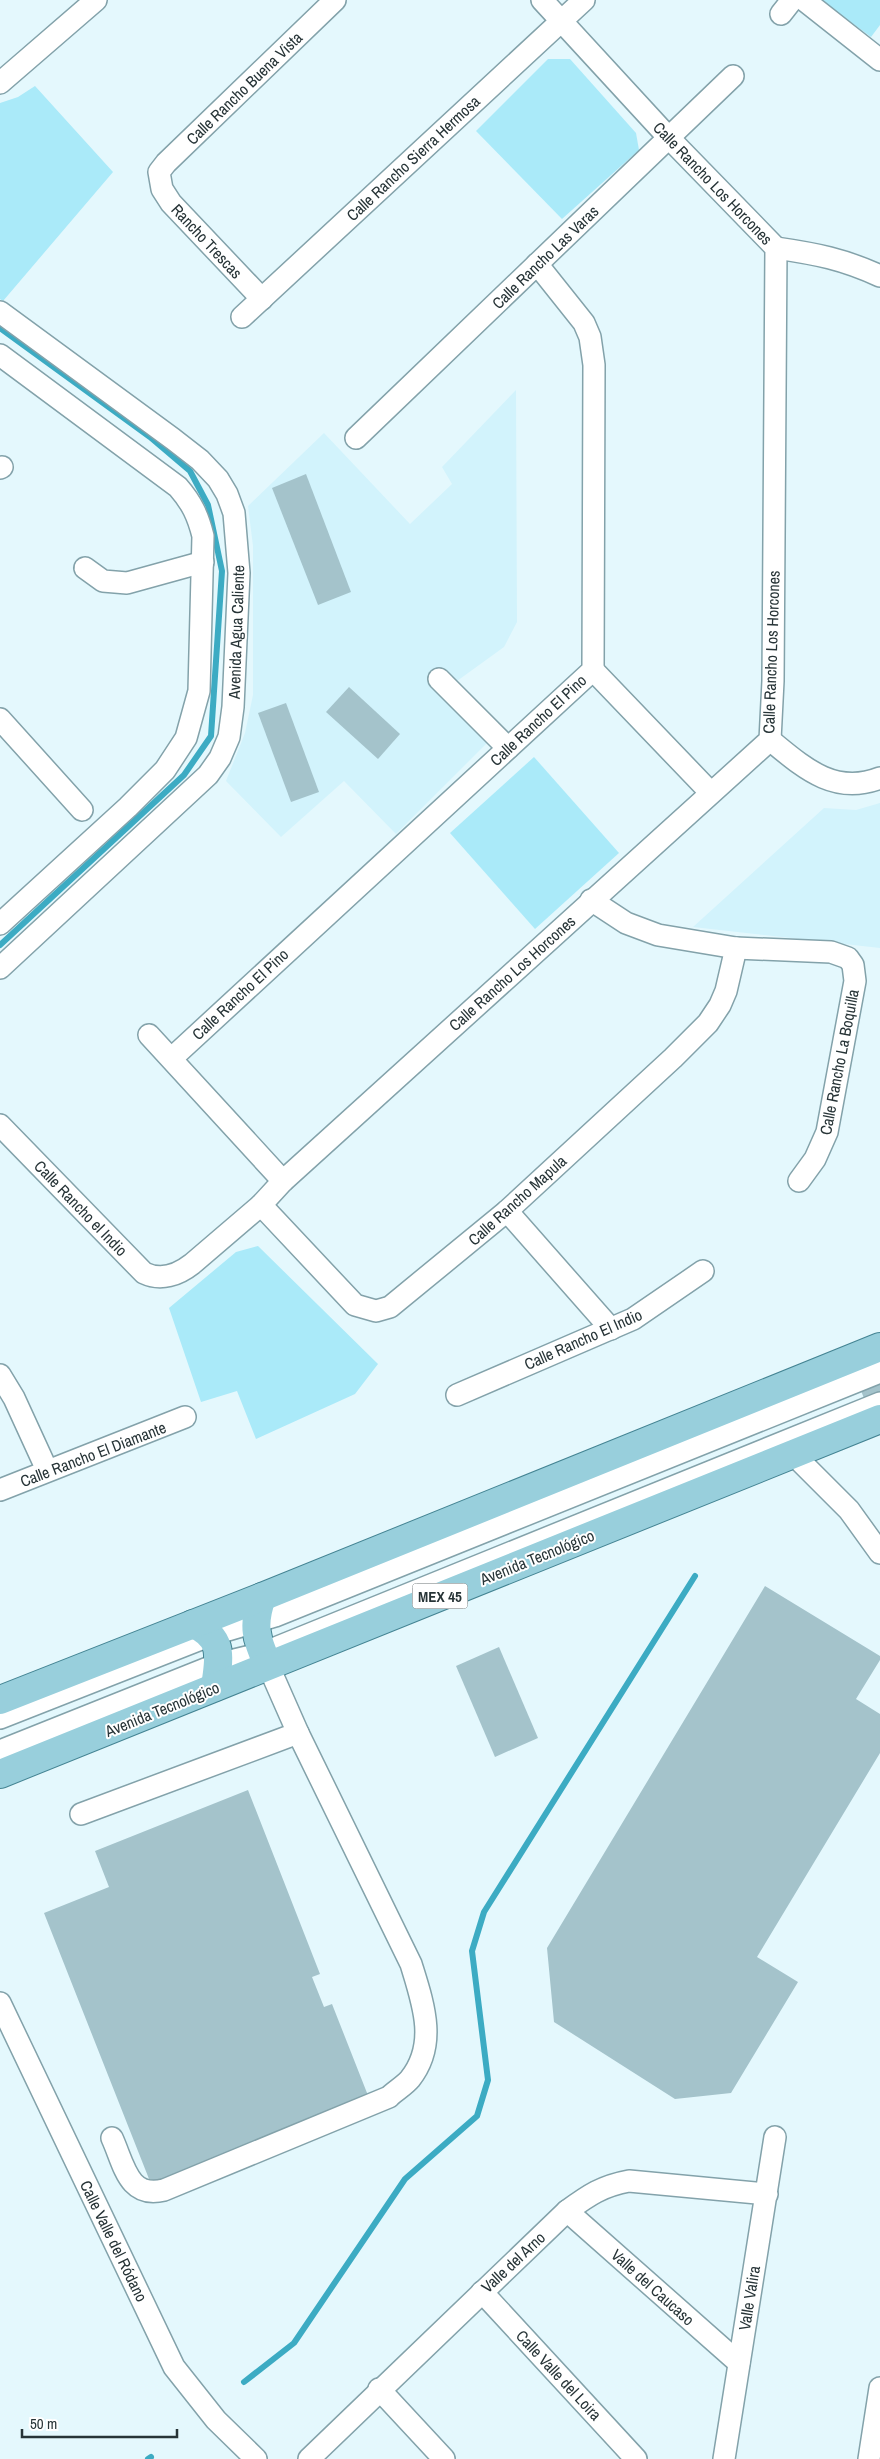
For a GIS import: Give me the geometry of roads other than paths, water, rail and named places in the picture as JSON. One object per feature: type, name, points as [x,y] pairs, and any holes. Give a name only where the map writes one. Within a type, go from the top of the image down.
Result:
[{"type":"main road","points":[[0,1700],[259,1609],[880,1347]]},
{"type":"main road","name":"Avenida Tecnológico","points":[[1,1770],[217,1675],[266,1659],[880,1419]]},
{"type":"main road","points":[[259,1609],[255,1630],[266,1659]]},
{"type":"main road","points":[[202,1629],[218,1649],[217,1675]]},
{"type":"street","points":[[0,83],[96,0]]},
{"type":"street","name":"Calle Rancho Buena Vista","points":[[160,180],[159,172],[166,163],[335,0]]},
{"type":"street","name":"Calle Rancho Los Horcones","points":[[168,1277],[192,1264],[261,1205],[283,1181],[710,792],[770,740],[773,681],[776,248],[669,138],[542,0]]},
{"type":"street","name":"Calle Rancho Sierra Hermosa","points":[[242,317],[584,0]]},
{"type":"street","points":[[804,0],[880,60]]},
{"type":"street","name":"Calle Rancho Las Varas","points":[[356,438],[733,76]]},
{"type":"street","name":"Rancho Trescas","points":[[160,180],[171,203],[262,299]]},
{"type":"street","points":[[776,248],[828,256],[852,263],[880,276]]},
{"type":"street","name":"Calle Rancho El Pino","points":[[172,1058],[593,670],[594,365],[590,337],[584,323],[537,264]]},
{"type":"street","name":"Avenida Agua Caliente","points":[[0,312],[173,439],[200,460],[218,479],[234,513],[239,573],[233,707],[229,737],[220,758],[208,775],[179,805],[0,968]]},
{"type":"street","points":[[0,355],[178,486],[191,502],[198,515],[203,536],[199,691],[193,716],[181,746],[165,770],[128,807],[0,924]]},
{"type":"street","points":[[85,568],[103,581],[127,584],[203,562]]},
{"type":"street","points":[[593,670],[710,792]]},
{"type":"street","points":[[438,679],[508,748]]},
{"type":"street","points":[[0,719],[82,810]]},
{"type":"street","points":[[770,740],[812,774],[842,782],[870,782],[880,778]]},
{"type":"street","points":[[591,900],[642,930],[736,948]]},
{"type":"street","name":"Calle Rancho La Boquilla","points":[[736,948],[830,952],[848,958],[852,965],[855,981],[827,1132],[815,1159],[799,1181]]},
{"type":"street","name":"Calle Rancho Mapula","points":[[261,1205],[355,1305],[376,1311],[396,1304],[507,1211],[673,1058],[708,1023],[720,1005],[726,991],[736,948]]},
{"type":"street","points":[[149,1035],[283,1181]]},
{"type":"street","name":"Calle Rancho el Indio","points":[[0,1125],[144,1274],[159,1278],[168,1277]]},
{"type":"street","points":[[507,1211],[611,1329]]},
{"type":"street","name":"Calle Rancho El Indio","points":[[457,1395],[646,1312],[703,1271]]},
{"type":"street","points":[[259,1609],[275,1616],[880,1372]]},
{"type":"street","points":[[0,1375],[14,1398],[47,1470]]},
{"type":"street","points":[[112,2138],[131,2181],[141,2191],[152,2193],[164,2190],[389,2097],[409,2080],[422,2061],[428,2035],[424,2004],[411,1964],[298,1733],[266,1659],[880,1403]]},
{"type":"street","name":"Calle Rancho El Diamante","points":[[0,1490],[185,1417]]},
{"type":"street","points":[[793,1454],[849,1510],[880,1553]]},
{"type":"street","points":[[0,1718],[202,1629]]},
{"type":"street","points":[[81,1814],[298,1733]]},
{"type":"street","name":"Calle Valle del Ródano","points":[[0,2003],[174,2367],[216,2420],[256,2459]]},
{"type":"street","name":"Valle Valira","points":[[724,2459],[775,2137]]},
{"type":"street","name":"Valle del Arno","points":[[309,2459],[567,2211],[593,2192],[608,2185],[629,2181],[767,2194]]},
{"type":"street","name":"Valle del Caucaso","points":[[567,2211],[739,2363]]},
{"type":"street","name":"Calle Valle del Loira","points":[[482,2292],[636,2459]]},
{"type":"street","points":[[869,2459],[880,2388]]},
{"type":"street","points":[[379,2390],[444,2459]]},
{"type":"waterway","points":[[0,328],[150,437],[190,471],[208,505],[222,571],[211,736],[184,775],[0,945]]},
{"type":"waterway","points":[[244,2382],[294,2343],[405,2179],[477,2116],[488,2080],[472,1951],[484,1912],[695,1576]]}]
